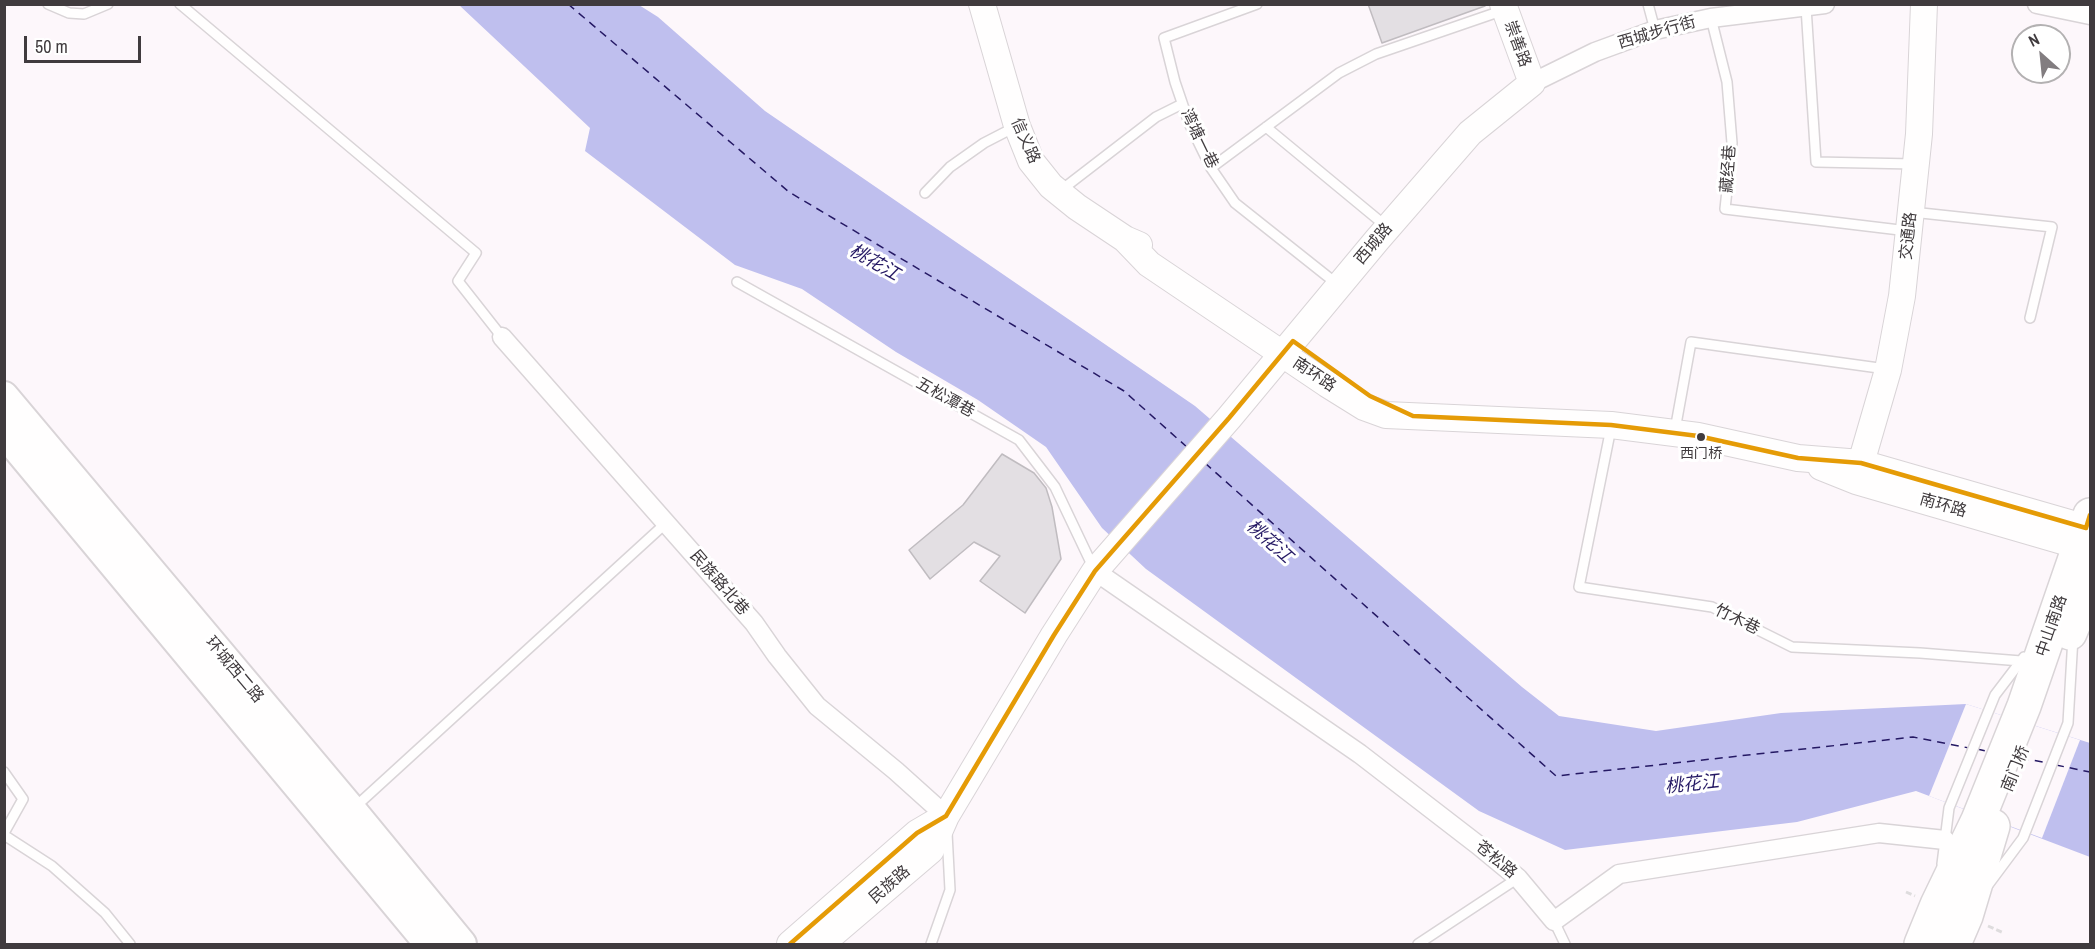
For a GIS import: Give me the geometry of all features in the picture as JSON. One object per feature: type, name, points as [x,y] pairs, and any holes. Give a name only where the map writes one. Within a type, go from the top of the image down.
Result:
[{"type":"highway","name":"中山南路","points":[[2031,709],[2065,621],[2087,533]]},
{"type":"highway","name":"中山南路","points":[[2065,621],[2091,585]]},
{"type":"highway","name":"南门桥","points":[[1973,818],[2031,709]]},
{"type":"highway","points":[[1921,945],[1952,922],[1973,818]]},
{"type":"main road","name":"信义路","points":[[982,4],[1017,126],[1031,161],[1058,192],[1125,239]]},
{"type":"main road","name":"交通路","points":[[1861,463],[1888,370],[1902,296],[1917,164],[1924,4]]},
{"type":"main road","name":"崇善路","points":[[1504,7],[1532,83]]},
{"type":"main road","name":"西城路","points":[[1095,572],[1229,418],[1388,227],[1470,133],[1532,83]]},
{"type":"main road","name":"南环路","points":[[1125,239],[1149,264],[1361,390],[1413,416],[1611,425],[1698,436],[1798,458],[1861,463],[2087,533]]},
{"type":"main road","name":"环城西二路","points":[[7,413],[352,810],[462,945]]},
{"type":"main road","name":"环城西二路","points":[[7,413],[429,945]]},
{"type":"main road","name":"南环路","points":[[1798,458],[1856,481],[2087,533]]},
{"type":"main road","name":"民族路","points":[[821,945],[931,850],[946,816],[1054,635],[1095,572]]},
{"type":"main road","name":"民族路","points":[[790,945],[917,833],[946,816]]},
{"type":"street","name":"西城步行街","points":[[1532,83],[1595,52],[1655,30],[1711,18],[1825,4]]},
{"type":"street","points":[[2037,4],[2091,15]]},
{"type":"street","name":"民族路北巷","points":[[502,337],[754,623],[817,706],[946,816]]},
{"type":"street","name":"苍松路","points":[[1095,572],[1360,754],[1518,878],[1554,921]]},
{"type":"street","points":[[1554,921],[1619,874],[1879,833],[1945,840]]},
{"type":"lane","points":[[48,4],[69,13],[84,14],[108,4]]},
{"type":"lane","points":[[180,4],[476,253],[458,281],[502,337]]},
{"type":"lane","name":"湾塘一巷","points":[[1257,4],[1164,38],[1182,104],[1211,168],[1235,203],[1339,286]]},
{"type":"lane","points":[[1648,4],[1655,30]]},
{"type":"lane","points":[[1211,168],[1339,73],[1367,59],[1504,7]]},
{"type":"lane","points":[[1806,7],[1816,162],[1917,164]]},
{"type":"lane","name":"藏经巷","points":[[1711,18],[1727,82],[1732,142],[1725,209],[1911,222]]},
{"type":"lane","points":[[1058,192],[1156,117],[1182,104]]},
{"type":"lane","points":[[925,193],[950,167],[984,143],[1017,126]]},
{"type":"lane","points":[[1266,127],[1388,227]]},
{"type":"lane","points":[[1911,222],[2052,226],[2030,318]]},
{"type":"lane","name":"五松潭巷","points":[[737,282],[1019,440],[1055,487],[1095,572]]},
{"type":"lane","points":[[1674,433],[1691,342],[1888,370]]},
{"type":"lane","name":"竹木巷","points":[[1611,425],[1579,587],[1713,607],[1792,647],[1920,653],[2021,661]]},
{"type":"lane","points":[[352,810],[666,523]]},
{"type":"lane","points":[[2031,709],[2065,621]]},
{"type":"lane","points":[[2035,644],[2065,621]]},
{"type":"lane","points":[[1952,922],[2023,838],[2031,709],[2021,661],[2028,652]]},
{"type":"lane","points":[[4,772],[23,799],[4,834],[52,866],[105,913],[130,945]]},
{"type":"lane","points":[[931,945],[950,890],[946,816]]},
{"type":"lane","points":[[1952,922],[1945,840],[1973,818]]},
{"type":"lane","points":[[1418,945],[1518,878]]},
{"type":"lane","points":[[1554,921],[1565,945]]},
{"type":"water","name":"桃花江","points":[[459,5],[639,5],[658,17],[765,111],[1195,406],[1522,687],[1559,716],[1656,731],[1781,713],[1966,704],[2090,743],[2090,857],[1916,791],[1797,822],[1565,850],[1479,811],[1146,569],[1102,528],[1046,447],[978,400],[896,352],[802,289],[735,265],[585,151],[590,128]]},
{"type":"pier","points":[[1966,704],[2080,740],[2042,838],[1929,796]]},
{"type":"building","points":[[1368,4],[1485,4],[1485,6],[1382,43]]},
{"type":"building","points":[[1002,454],[1034,473],[1046,488],[1052,507],[1061,559],[1025,613],[980,581],[1000,556],[974,542],[930,579],[909,550],[963,505]]},
{"type":"ferry route","points":[[568,4],[789,192],[1124,391],[1188,448]]},
{"type":"ferry route","points":[[1205,463],[1556,776],[1913,737],[1969,748]]},
{"type":"ferry route","points":[[1977,749],[1990,752]]},
{"type":"ferry route","points":[[2021,758],[2048,763]]},
{"type":"ferry route","points":[[2056,765],[2090,772]]},
{"type":"transit line","points":[[790,944],[917,833],[946,816],[1095,571],[1293,341],[1370,396],[1413,416],[1611,425],[1698,436],[1798,458],[1861,463],[2086,528],[2090,515]]},
{"type":"place","name":"西门桥","points":[[1701,437]]}]
